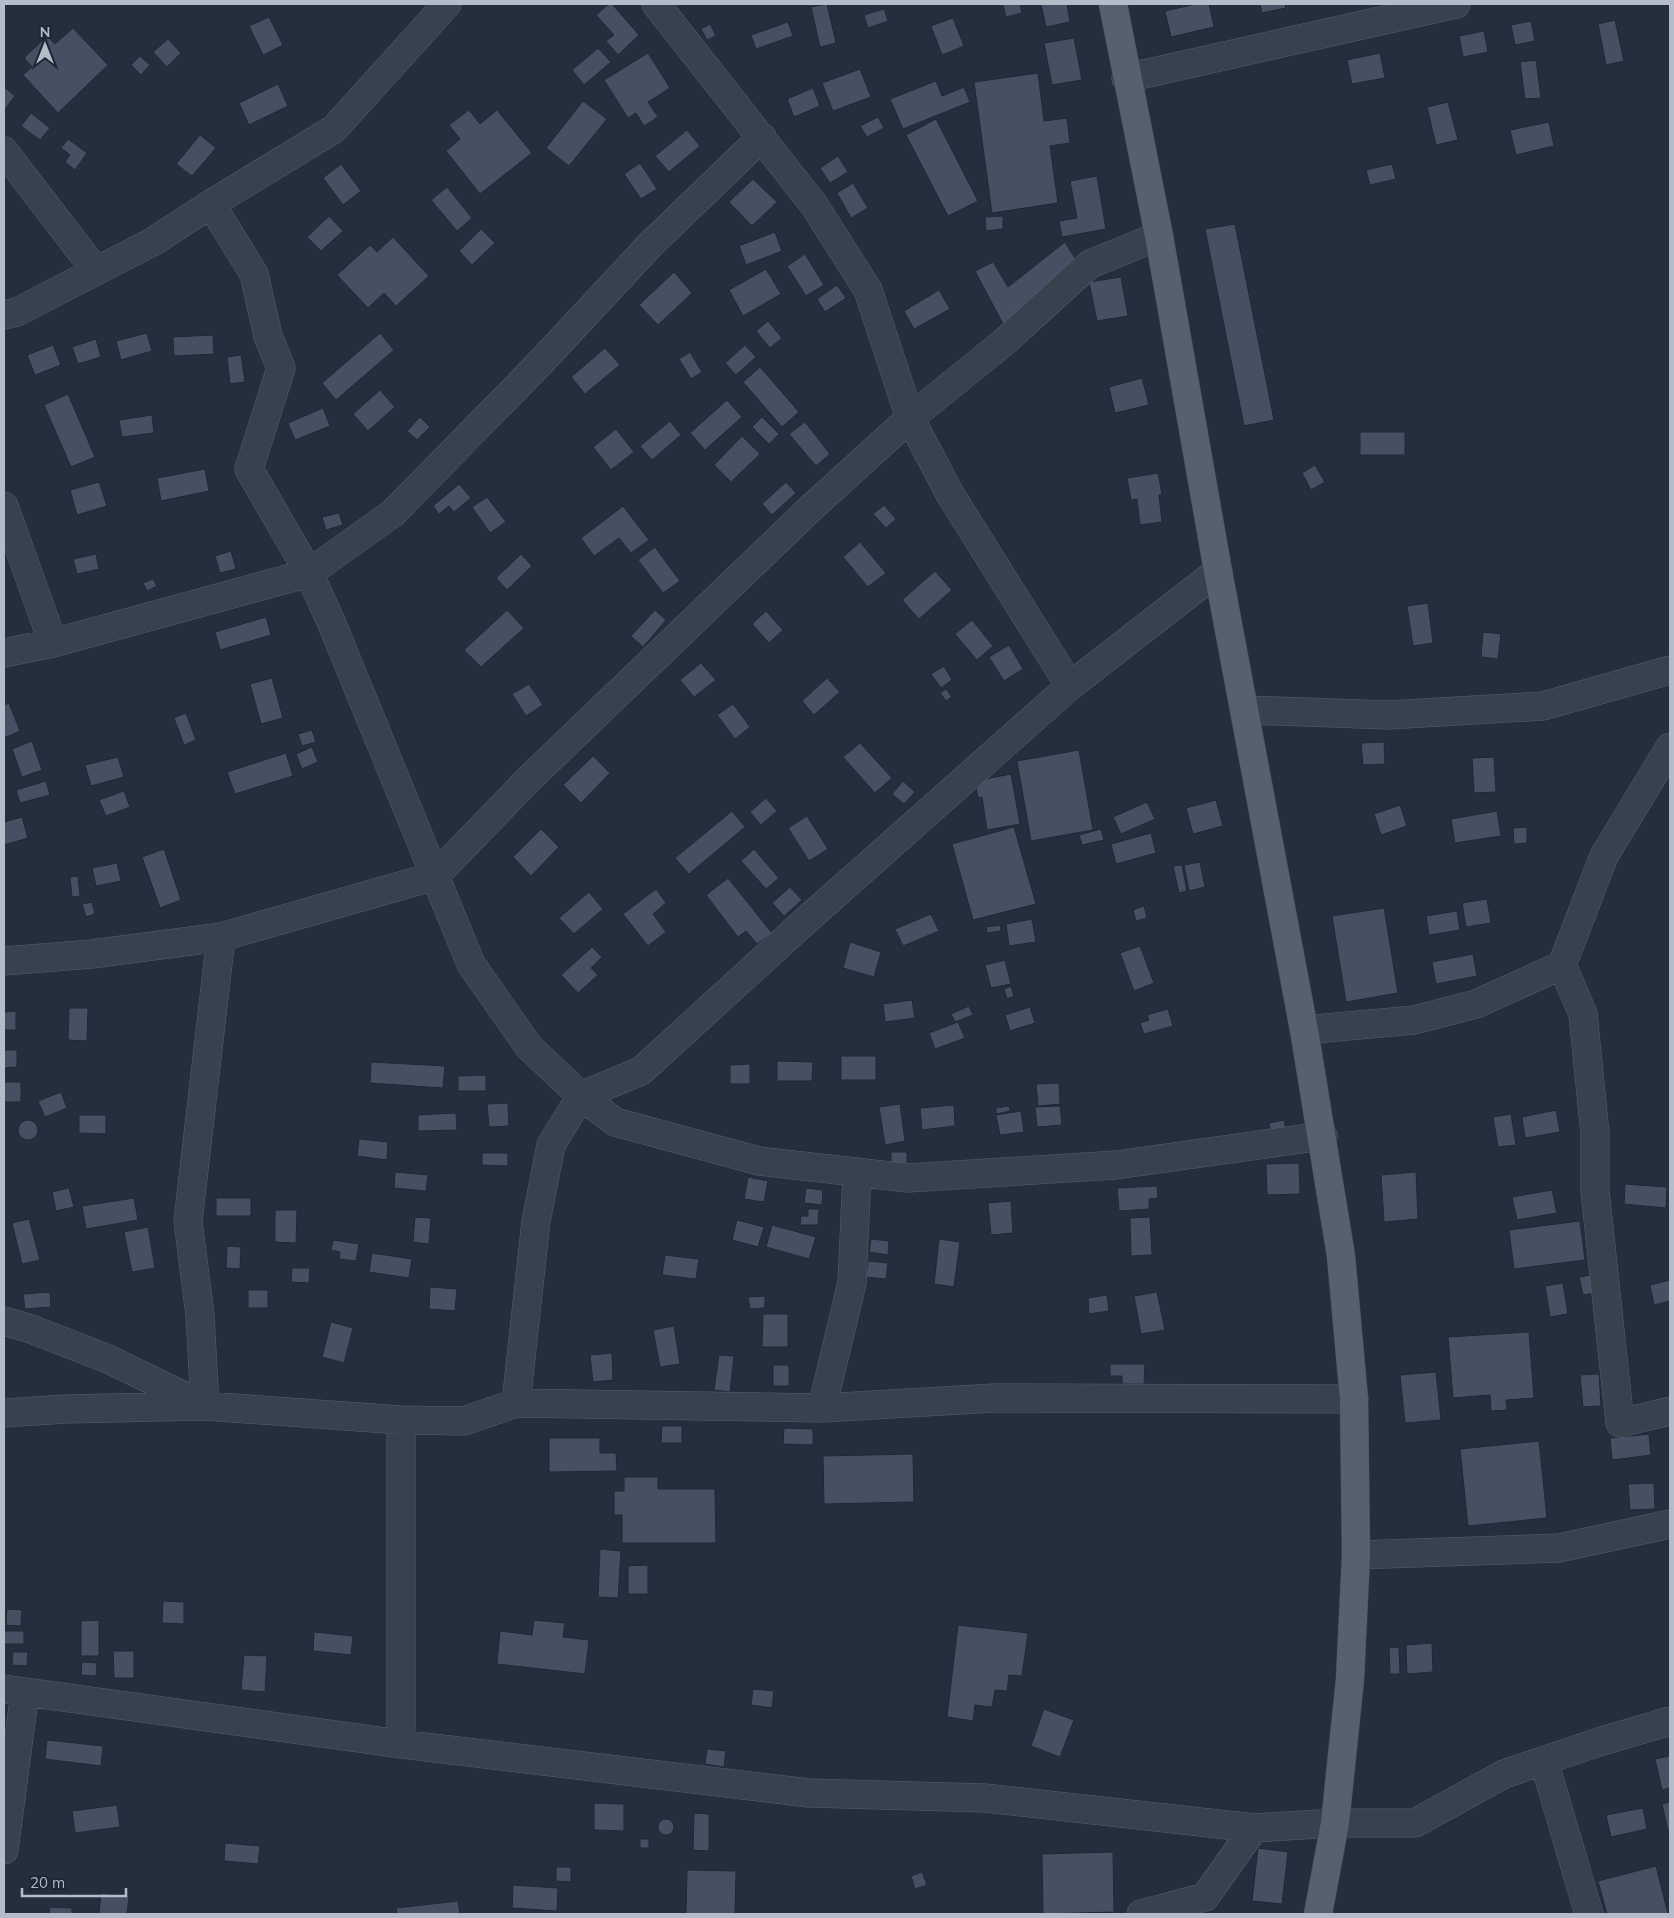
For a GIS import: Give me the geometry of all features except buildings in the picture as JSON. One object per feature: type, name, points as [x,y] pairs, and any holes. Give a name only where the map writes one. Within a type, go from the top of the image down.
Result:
[{"type":"main road","points":[[1113,4],[1126,78],[1159,236],[1218,572],[1246,710],[1323,1136],[1342,1256],[1354,1399],[1356,1555],[1350,1679],[1335,1823],[1318,1914]]},
{"type":"street","points":[[4,316],[17,312],[154,241],[334,129],[447,4]]},
{"type":"street","points":[[656,4],[814,205],[868,290],[910,418],[950,494],[1070,686]]},
{"type":"street","points":[[1126,78],[1456,4]]},
{"type":"street","points":[[4,653],[53,643],[309,573],[393,513],[541,362],[649,246],[762,137]]},
{"type":"street","points":[[4,151],[96,271]]},
{"type":"street","points":[[211,204],[254,274],[268,336],[281,368],[249,469],[309,573],[332,624],[471,964],[529,1047],[580,1096],[615,1122],[759,1161],[908,1178],[1116,1165],[1323,1136]]},
{"type":"street","points":[[4,961],[92,954],[221,936],[435,876],[537,771],[811,508],[910,418],[1003,343],[1090,264],[1159,236]]},
{"type":"street","points":[[4,506],[53,643]]},
{"type":"street","points":[[516,1403],[536,1221],[551,1145],[580,1096],[641,1071],[810,917],[1070,686],[1218,572]]},
{"type":"street","points":[[1246,710],[1388,715],[1543,706],[1670,670]]},
{"type":"street","points":[[1670,747],[1604,856],[1562,965],[1583,1014],[1595,1134],[1595,1191],[1620,1423],[1670,1411]]},
{"type":"street","points":[[205,1406],[200,1316],[188,1221],[221,936]]},
{"type":"street","points":[[1304,1030],[1414,1020],[1476,1004],[1562,965]]},
{"type":"street","points":[[822,1408],[852,1283],[856,1172]]},
{"type":"street","points":[[4,1321],[31,1329],[108,1359],[205,1406]]},
{"type":"street","points":[[4,1413],[66,1409],[205,1406],[402,1420],[464,1421],[516,1403],[822,1408],[994,1398],[1354,1399]]},
{"type":"street","points":[[401,1744],[402,1420]]},
{"type":"street","points":[[1356,1555],[1559,1548],[1670,1524]]},
{"type":"street","points":[[4,1850],[14,1690],[401,1744],[809,1793],[984,1798],[1254,1828],[1335,1823],[1415,1823],[1504,1774],[1599,1742],[1670,1722]]},
{"type":"street","points":[[1544,1761],[1590,1914]]},
{"type":"street","points":[[1141,1914],[1205,1897],[1254,1828]]}]
